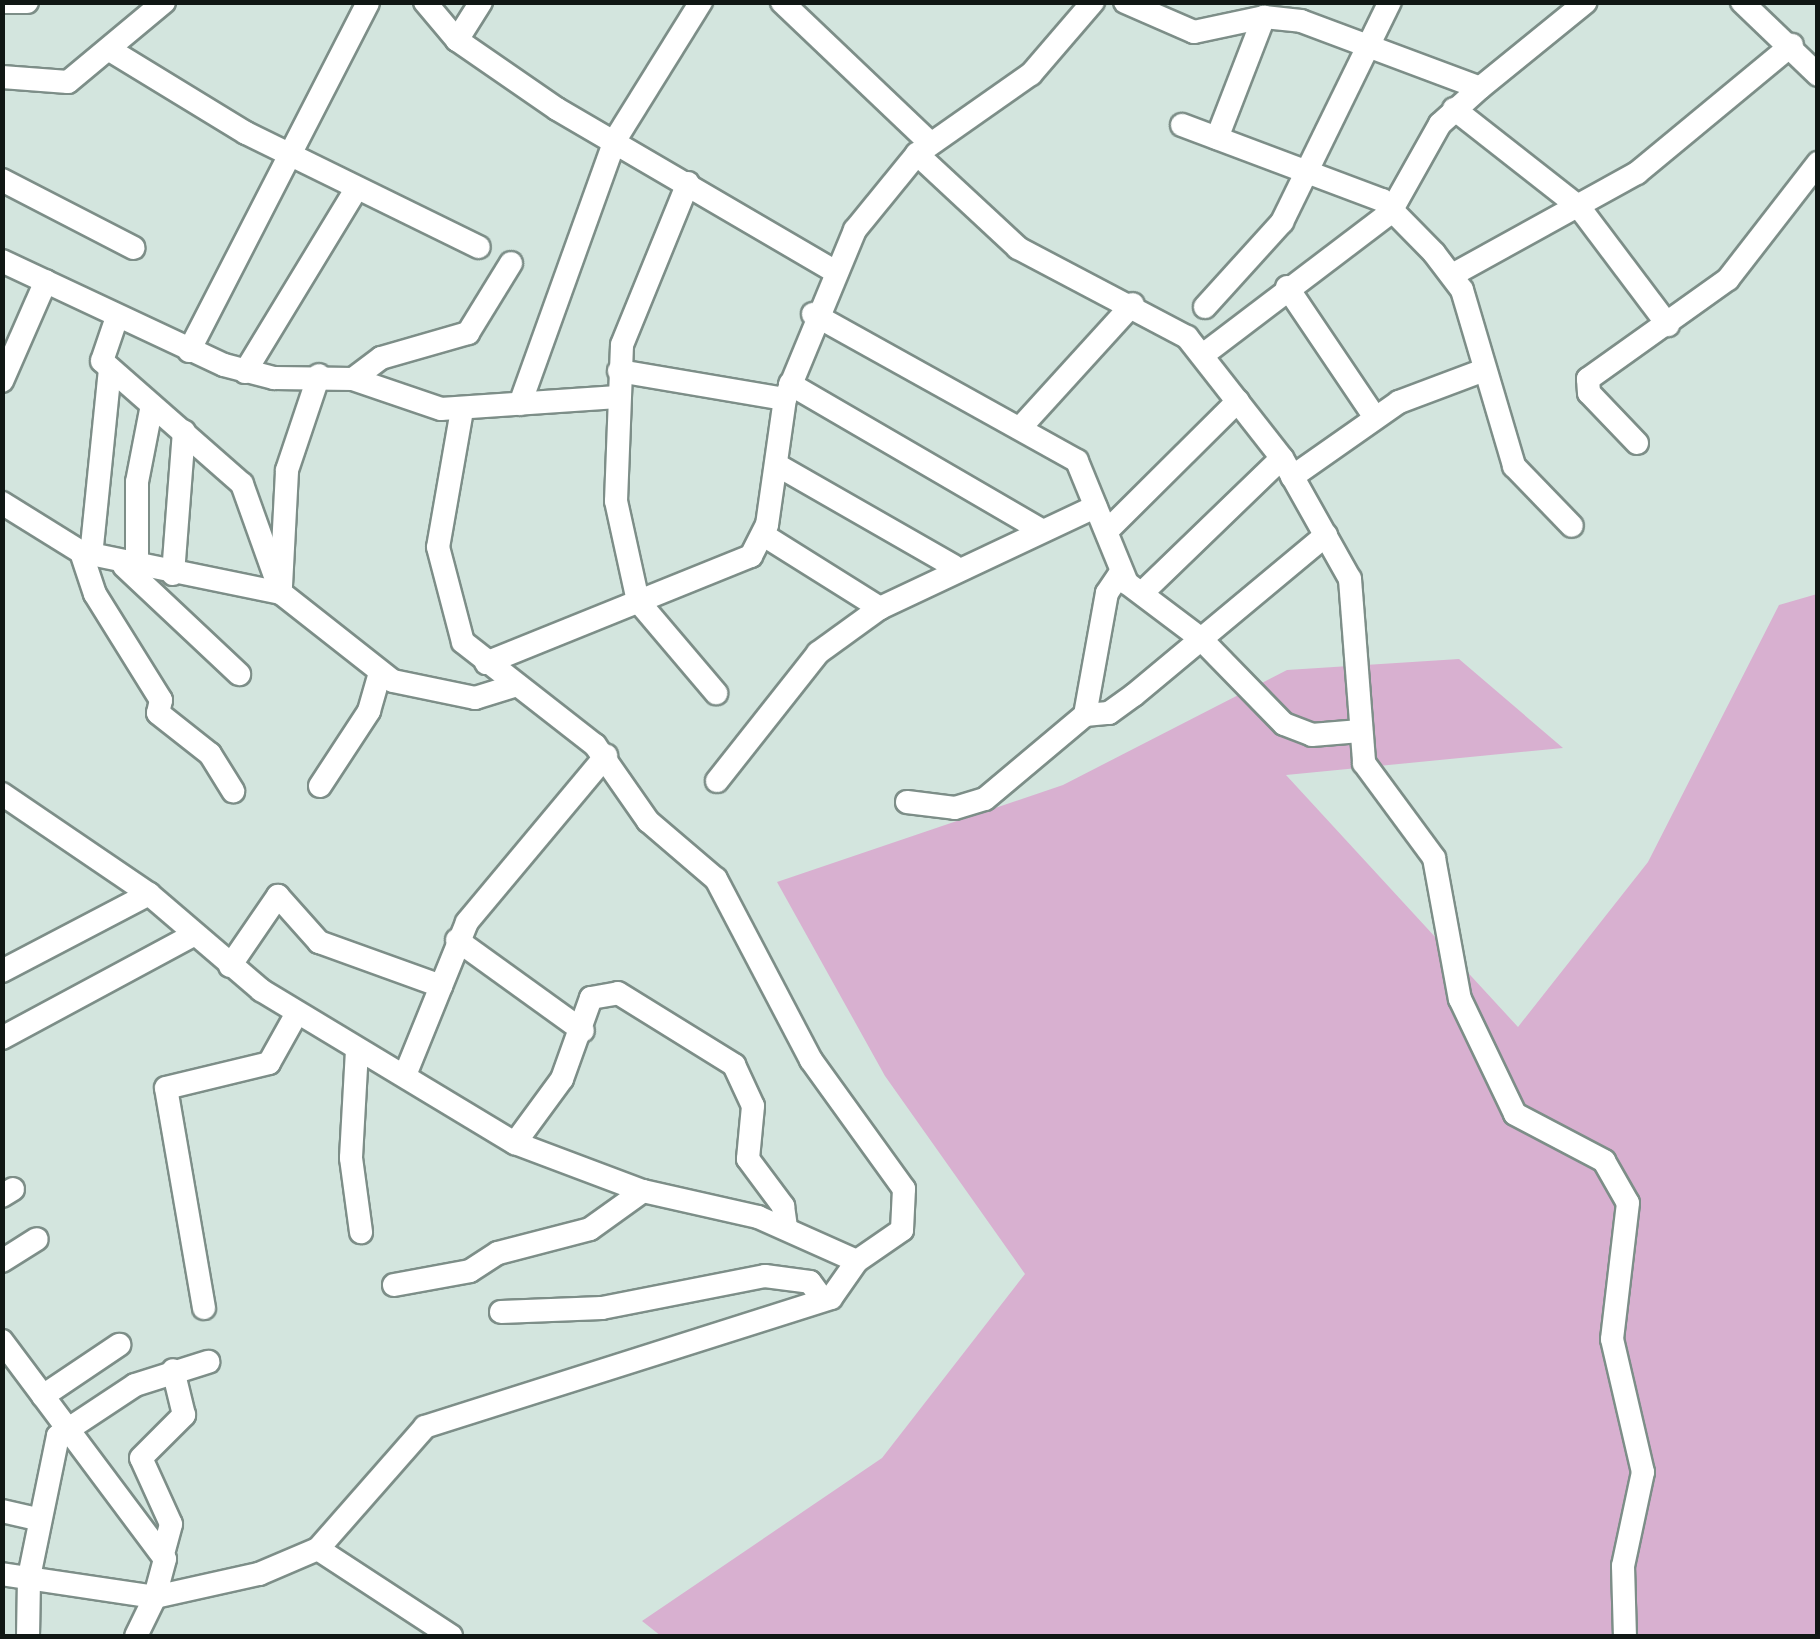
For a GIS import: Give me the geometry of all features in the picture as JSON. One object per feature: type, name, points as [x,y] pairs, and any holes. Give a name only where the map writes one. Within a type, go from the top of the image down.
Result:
[{"type":"street","points":[[5,2],[26,2]]},
{"type":"street","points":[[2,77],[68,82],[110,50],[136,12],[164,2]]},
{"type":"street","points":[[189,351],[368,2]]},
{"type":"street","points":[[425,2],[458,40],[832,270]]},
{"type":"street","points":[[458,40],[481,2]]},
{"type":"street","points":[[520,404],[615,140],[701,2]]},
{"type":"street","points":[[782,2],[1018,248],[1133,304],[1204,354],[1287,467],[1326,535],[1352,587],[1360,731],[1372,783],[1434,858],[1460,998],[1516,1114],[1604,1162],[1628,1203],[1612,1339],[1643,1472],[1623,1566],[1624,1636]]},
{"type":"street","points":[[486,662],[751,556],[765,536],[787,392],[832,270],[924,149],[1031,74],[1093,2]]},
{"type":"street","points":[[1125,2],[1194,32],[1264,17],[1371,43],[1480,88]]},
{"type":"street","points":[[1205,308],[1268,242],[1308,172],[1390,2]]},
{"type":"street","points":[[1204,354],[1390,212],[1454,109],[1586,2]]},
{"type":"street","points":[[1742,2],[1792,45],[1818,75]]},
{"type":"street","points":[[1217,138],[1264,17]]},
{"type":"street","points":[[1454,274],[1580,207],[1688,136],[1792,45]]},
{"type":"street","points":[[110,50],[291,155],[478,247]]},
{"type":"street","points":[[1454,109],[1580,207],[1668,325]]},
{"type":"street","points":[[1182,126],[1382,200],[1454,274],[1514,466],[1572,526]]},
{"type":"street","points":[[1638,443],[1586,381],[1668,325],[1740,267],[1818,164]]},
{"type":"street","points":[[2,180],[134,248]]},
{"type":"street","points":[[688,183],[629,322],[619,371],[618,531],[638,602],[716,693]]},
{"type":"street","points":[[245,372],[357,188]]},
{"type":"street","points":[[2,261],[189,351],[245,372],[354,379],[414,405],[462,410],[618,397]]},
{"type":"street","points":[[354,379],[380,358],[468,333],[511,263]]},
{"type":"street","points":[[2,381],[46,281]]},
{"type":"street","points":[[1288,287],[1374,416]]},
{"type":"street","points":[[1021,427],[1133,304]]},
{"type":"street","points":[[813,314],[1021,427],[1076,462],[1108,530],[1119,574],[1200,638],[1296,731],[1360,731]]},
{"type":"street","points":[[117,317],[102,358],[151,410],[184,431],[250,497],[281,593]]},
{"type":"street","points":[[110,370],[86,554],[91,587],[162,701],[158,714],[206,750],[233,790]]},
{"type":"street","points":[[1142,593],[1287,467],[1374,416],[1484,370]]},
{"type":"street","points":[[619,371],[787,392],[1038,530]]},
{"type":"street","points":[[281,593],[287,470],[319,375]]},
{"type":"street","points":[[1108,530],[1238,401]]},
{"type":"street","points":[[130,567],[137,482],[151,410]]},
{"type":"street","points":[[2,1574],[155,1597],[259,1574],[318,1549],[426,1427],[824,1300],[857,1260],[905,1225],[901,1179],[811,1060],[716,879],[648,821],[606,756],[463,642],[438,546],[462,410]]},
{"type":"street","points":[[173,574],[184,431]]},
{"type":"street","points":[[777,465],[953,566]]},
{"type":"street","points":[[717,781],[818,653],[880,608],[953,566],[1095,508]]},
{"type":"street","points":[[7,509],[86,554],[130,567],[281,593],[379,675],[464,697],[517,685]]},
{"type":"street","points":[[907,802],[955,808],[986,799],[1085,715],[1109,713],[1326,535]]},
{"type":"street","points":[[765,536],[880,608]]},
{"type":"street","points":[[130,567],[240,674]]},
{"type":"street","points":[[1085,715],[1107,593],[1119,574]]},
{"type":"street","points":[[320,786],[369,711],[379,675]]},
{"type":"street","points":[[404,1075],[456,940],[606,756]]},
{"type":"street","points":[[2,794],[150,894],[230,966],[296,1014],[515,1143],[643,1191],[786,1227],[857,1260]]},
{"type":"street","points":[[6,962],[150,894]]},
{"type":"street","points":[[230,966],[278,896],[319,942],[441,986]]},
{"type":"street","points":[[2,1038],[193,935]]},
{"type":"street","points":[[456,940],[583,1031]]},
{"type":"street","points":[[515,1143],[583,1031],[592,998],[609,991],[722,1051],[753,1106],[751,1166],[784,1206],[786,1227]]},
{"type":"street","points":[[204,1308],[166,1088],[269,1063],[296,1014]]},
{"type":"street","points":[[357,1050],[350,1158],[361,1232]]},
{"type":"street","points":[[394,1285],[470,1271],[498,1253],[590,1229],[643,1191]]},
{"type":"street","points":[[2,1260],[37,1239]]},
{"type":"street","points":[[501,1312],[602,1308],[765,1276],[810,1282],[824,1300]]},
{"type":"street","points":[[2,1341],[163,1554]]},
{"type":"street","points":[[43,1396],[119,1346]]},
{"type":"street","points":[[28,1636],[29,1576],[51,1450],[65,1429],[173,1370],[208,1362]]},
{"type":"street","points":[[136,1636],[155,1597],[171,1524],[141,1458],[184,1415],[173,1370]]},
{"type":"street","points":[[2,1511],[38,1520]]},
{"type":"street","points":[[318,1549],[451,1636]]},
{"type":"shaded area","points":[[1817,594],[1817,1636],[661,1636],[642,1621],[882,1458],[1025,1274],[885,1076],[777,882],[1063,785],[1287,670],[1459,659],[1563,748],[1286,775],[1518,1027],[1648,862],[1779,605]]}]
